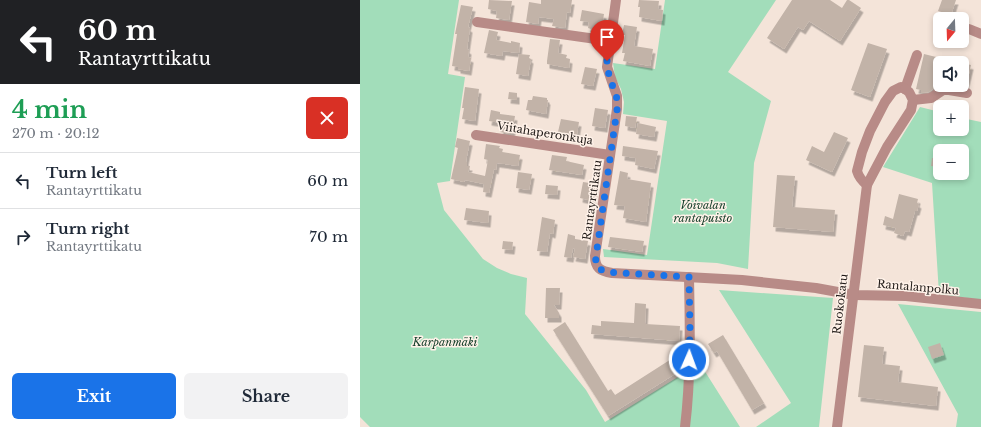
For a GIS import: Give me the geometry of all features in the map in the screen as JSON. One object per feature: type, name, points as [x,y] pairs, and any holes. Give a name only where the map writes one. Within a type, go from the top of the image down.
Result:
[{"type":"street","name":"Rantayrttikatu","points":[[616,0],[607,67],[618,103],[596,256],[596,266],[607,272],[742,280],[816,288],[854,295]]},
{"type":"street","points":[[476,22],[610,41]]},
{"type":"street","points":[[969,29],[981,34]]},
{"type":"street","points":[[905,89],[917,55]]},
{"type":"street","points":[[867,185],[858,176],[866,140],[885,102],[893,91],[901,88],[905,89],[909,92],[913,100],[931,98],[943,90],[967,93]]},
{"type":"street","name":"Ruokokatu","points":[[837,427],[867,185],[887,147],[911,110],[913,100]]},
{"type":"street","name":"Viitahaperonkuja","points":[[476,135],[610,156]]},
{"type":"street","points":[[685,427],[690,330],[689,277]]},
{"type":"street","name":"Rantalanpolku","points":[[854,295],[906,296],[981,304]]},
{"type":"green space","name":"Karpanmäki","points":[[360,0],[459,0],[448,74],[465,77],[450,181],[437,183],[444,210],[483,259],[497,268],[511,274],[527,278],[525,314],[586,390],[605,422],[686,372],[699,362],[740,427],[370,427],[360,417]]},
{"type":"green space","name":"Voivalan rantapuisto","points":[[665,0],[776,0],[728,72],[771,101],[754,163],[748,269],[717,263],[604,257],[603,249],[647,255],[667,121],[623,114],[624,102],[621,89],[615,77],[613,63],[655,69]]},
{"type":"green space","points":[[920,107],[933,110],[933,136],[969,136],[969,119],[981,122],[981,300],[939,294],[932,183],[883,167]]},
{"type":"green space","points":[[719,290],[833,298],[819,427],[756,427],[791,403]]},
{"type":"green space","points":[[898,304],[981,312],[981,427],[956,427],[958,414]]},
{"type":"building","points":[[489,0],[512,1],[509,20],[496,18],[497,11],[488,9]]},
{"type":"building","points":[[541,0],[572,0],[570,13],[567,12],[565,28],[552,26],[554,19],[539,17],[538,24],[526,22],[529,2],[541,4]]},
{"type":"building","points":[[639,0],[659,1],[658,9],[663,10],[662,21],[639,17]]},
{"type":"building","points":[[792,0],[830,0],[842,8],[847,0],[849,0],[861,8],[840,41],[809,21],[803,30],[798,27],[784,49],[767,38]]},
{"type":"building","points":[[942,0],[956,0],[952,12],[938,11]]},
{"type":"building","points":[[461,5],[473,7],[468,27],[470,28],[467,49],[469,50],[468,57],[471,58],[469,71],[452,66],[457,34],[455,34]]},
{"type":"building","points":[[582,10],[604,14],[601,33],[590,32],[591,29],[588,28],[589,22],[580,21]]},
{"type":"building","points":[[624,25],[637,27],[634,46],[653,49],[650,66],[623,61],[625,53],[622,53],[625,35],[622,35]]},
{"type":"building","points":[[489,30],[498,32],[496,40],[520,43],[519,53],[503,51],[502,56],[484,53]]},
{"type":"building","points":[[550,39],[560,40],[558,53],[567,55],[566,58],[570,59],[569,68],[547,64]]},
{"type":"building","points":[[868,43],[887,49],[870,97],[851,90]]},
{"type":"building","points":[[519,54],[530,55],[529,58],[531,59],[528,76],[516,74]]},
{"type":"building","points":[[924,54],[933,56],[933,89],[929,92],[921,93],[921,90],[916,89]]},
{"type":"building","points":[[585,67],[597,69],[593,86],[581,84]]},
{"type":"building","points":[[465,87],[479,89],[475,121],[462,119]]},
{"type":"building","points":[[509,92],[517,93],[517,100],[508,99]]},
{"type":"building","points":[[533,96],[547,98],[546,114],[526,110],[528,100],[532,100]]},
{"type":"building","points":[[595,108],[608,110],[605,128],[592,126]]},
{"type":"building","points":[[491,110],[500,112],[500,114],[515,116],[512,134],[500,132],[502,123],[489,121]]},
{"type":"building","points":[[626,116],[637,117],[635,128],[625,126]]},
{"type":"building","points":[[561,119],[579,122],[577,134],[558,132]]},
{"type":"building","points":[[638,123],[656,127],[654,137],[636,134]]},
{"type":"building","points":[[834,132],[848,138],[832,172],[806,160],[812,146],[824,152]]},
{"type":"building","points":[[457,138],[470,141],[466,161],[467,166],[470,166],[468,172],[485,176],[488,160],[484,159],[486,144],[500,146],[499,148],[503,149],[502,152],[520,155],[518,166],[497,163],[496,170],[494,169],[489,193],[483,192],[484,184],[451,179],[458,148],[455,147]]},
{"type":"building","points":[[623,146],[658,151],[654,169],[635,165],[636,158],[622,156]]},
{"type":"building","points":[[552,155],[567,157],[566,161],[584,165],[582,175],[549,170]]},
{"type":"building","points":[[932,158],[933,158],[933,166],[931,166]]},
{"type":"building","points":[[620,171],[628,173],[627,179],[651,183],[646,222],[623,218],[625,206],[614,205]]},
{"type":"building","points":[[518,172],[532,174],[529,190],[516,188]]},
{"type":"building","points":[[777,175],[795,176],[792,207],[835,210],[833,232],[773,227]]},
{"type":"building","points":[[583,182],[596,184],[593,201],[580,198]]},
{"type":"building","points":[[546,185],[558,186],[557,195],[545,194]]},
{"type":"building","points":[[899,194],[918,199],[917,203],[919,204],[917,211],[915,211],[909,232],[905,231],[903,236],[894,233],[896,228],[883,225],[885,216],[893,219]]},
{"type":"building","points":[[466,208],[489,211],[488,223],[464,220]]},
{"type":"building","points":[[542,217],[555,220],[553,234],[550,233],[547,252],[537,251]]},
{"type":"building","points":[[568,234],[575,236],[575,239],[588,241],[585,259],[573,257],[575,249],[573,248],[571,258],[564,257]]},
{"type":"building","points":[[610,237],[644,241],[642,252],[608,247]]},
{"type":"building","points":[[503,241],[513,242],[512,250],[502,249]]},
{"type":"building","points":[[546,288],[560,288],[559,305],[554,305],[559,313],[559,318],[545,318]]},
{"type":"building","points":[[635,303],[646,304],[645,324],[680,326],[679,341],[591,334],[592,325],[601,326],[601,321],[634,323]]},
{"type":"building","points":[[565,322],[608,391],[611,389],[615,395],[676,356],[683,369],[608,416],[553,330]]},
{"type":"building","points":[[723,335],[764,403],[752,410],[717,351],[714,353],[708,344]]},
{"type":"building","points":[[940,343],[944,355],[932,359],[928,347]]},
{"type":"building","points":[[864,345],[884,347],[882,364],[900,366],[898,382],[938,387],[936,406],[858,397]]},
{"type":"route","points":[[607,61],[608,73],[617,96],[618,103],[595,262],[596,266],[607,272],[689,277],[689,360]]}]
